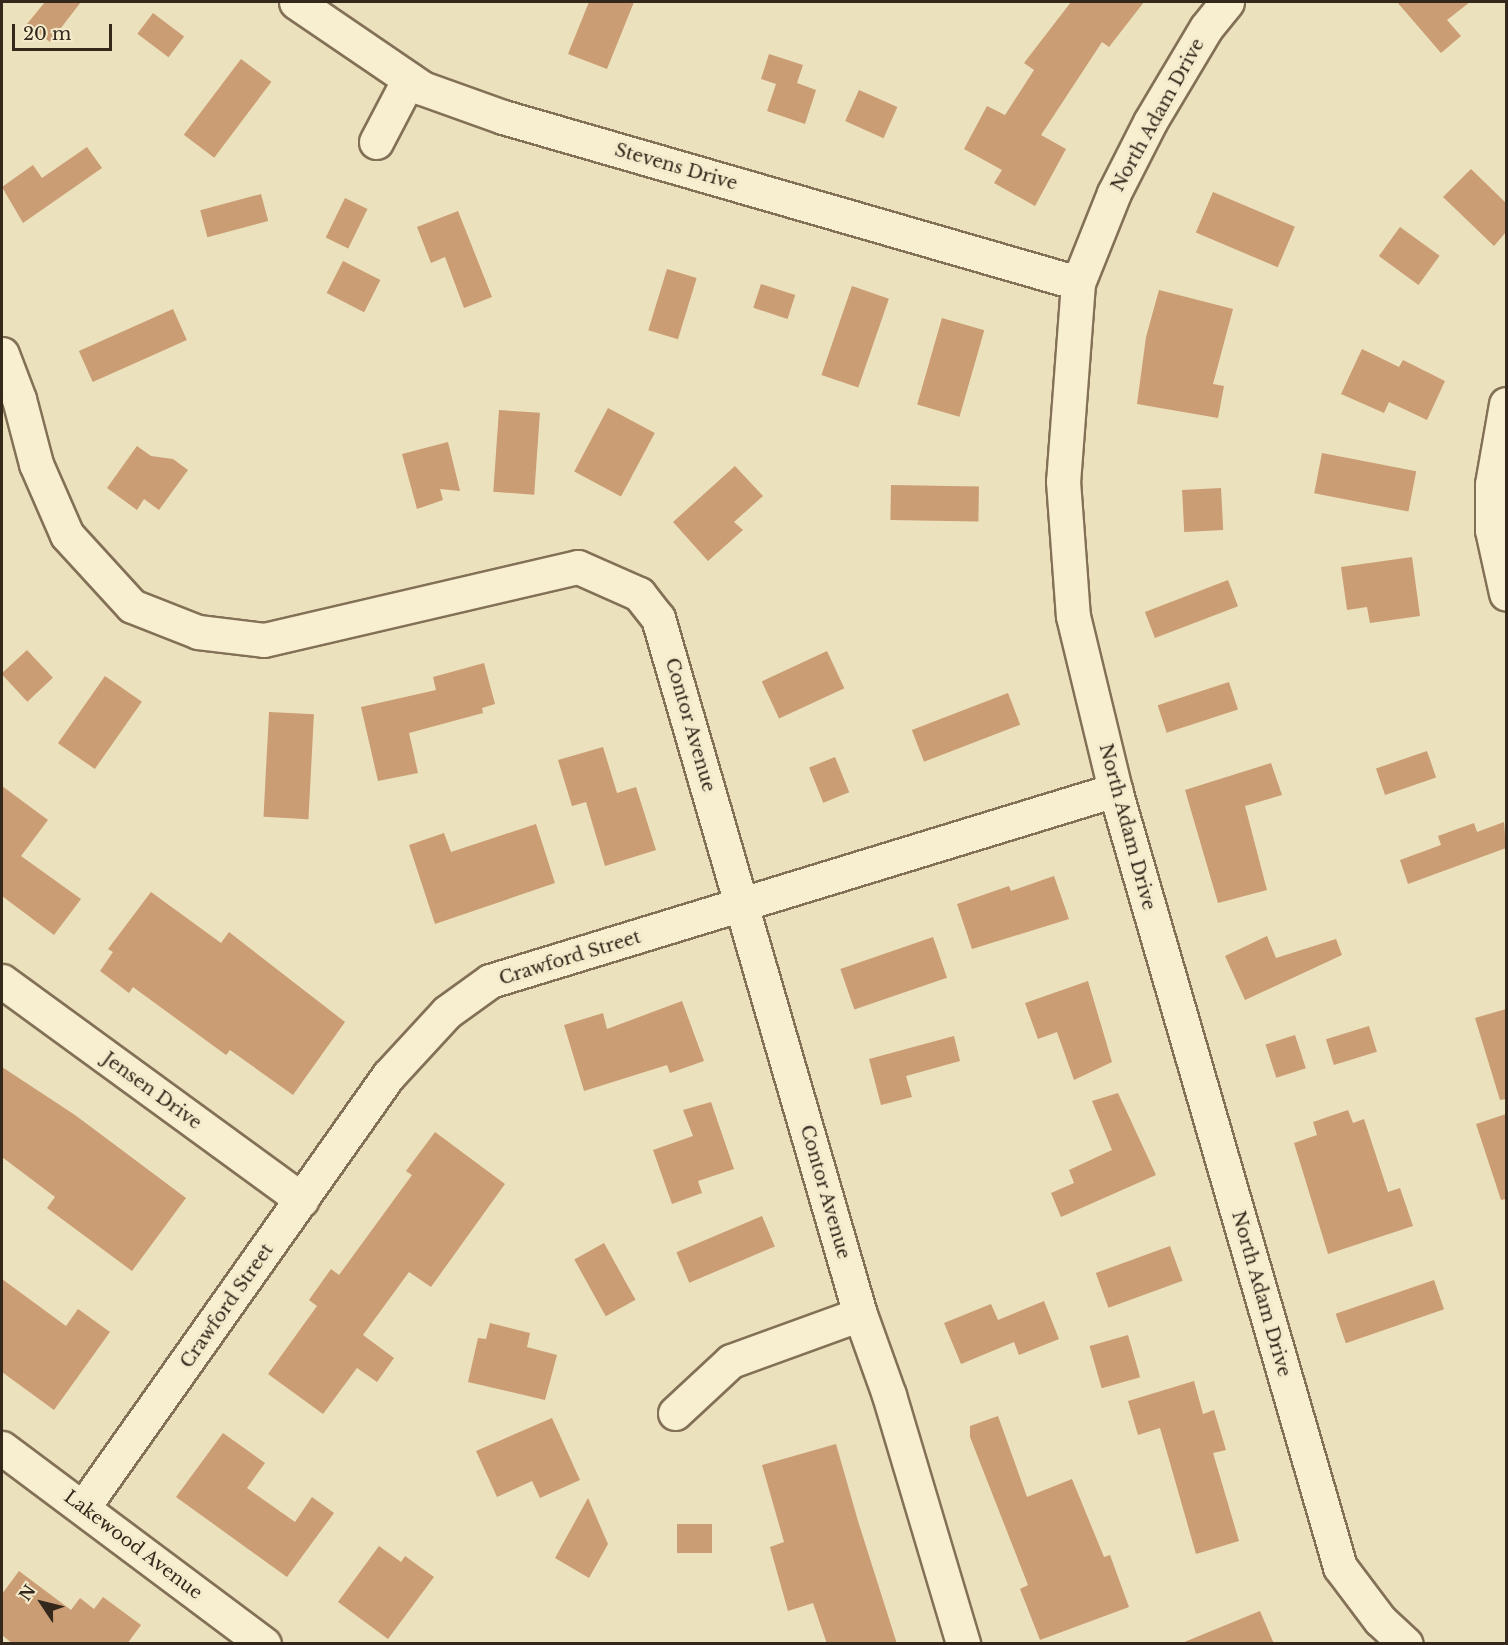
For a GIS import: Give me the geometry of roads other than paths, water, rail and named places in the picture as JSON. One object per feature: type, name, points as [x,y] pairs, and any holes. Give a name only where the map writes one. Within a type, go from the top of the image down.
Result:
[{"type":"street","name":"Stevens Drive","points":[[296,2],[422,88],[503,117],[1078,283]]},
{"type":"street","name":"North Adam Drive","points":[[1227,2],[1206,28],[1149,122],[1114,193],[1078,283],[1063,481],[1073,616],[1115,790],[1340,1567],[1380,1620],[1406,1644]]},
{"type":"street","points":[[376,142],[409,79]]},
{"type":"street","name":"Contor Avenue","points":[[2,354],[20,399],[36,464],[67,535],[132,606],[198,632],[264,640],[578,567],[639,594],[658,618],[860,1314],[890,1395],[963,1644]]},
{"type":"street","points":[[1506,404],[1492,484],[1492,530],[1506,593]]},
{"type":"street","name":"Crawford Street","points":[[84,1506],[388,1076],[447,1012],[490,981],[742,907],[1115,790]]},
{"type":"street","name":"Jensen Drive","points":[[2,981],[302,1200]]},
{"type":"street","points":[[675,1413],[731,1361],[860,1314]]},
{"type":"street","name":"Lakewood Avenue","points":[[2,1448],[84,1506],[264,1644]]}]
